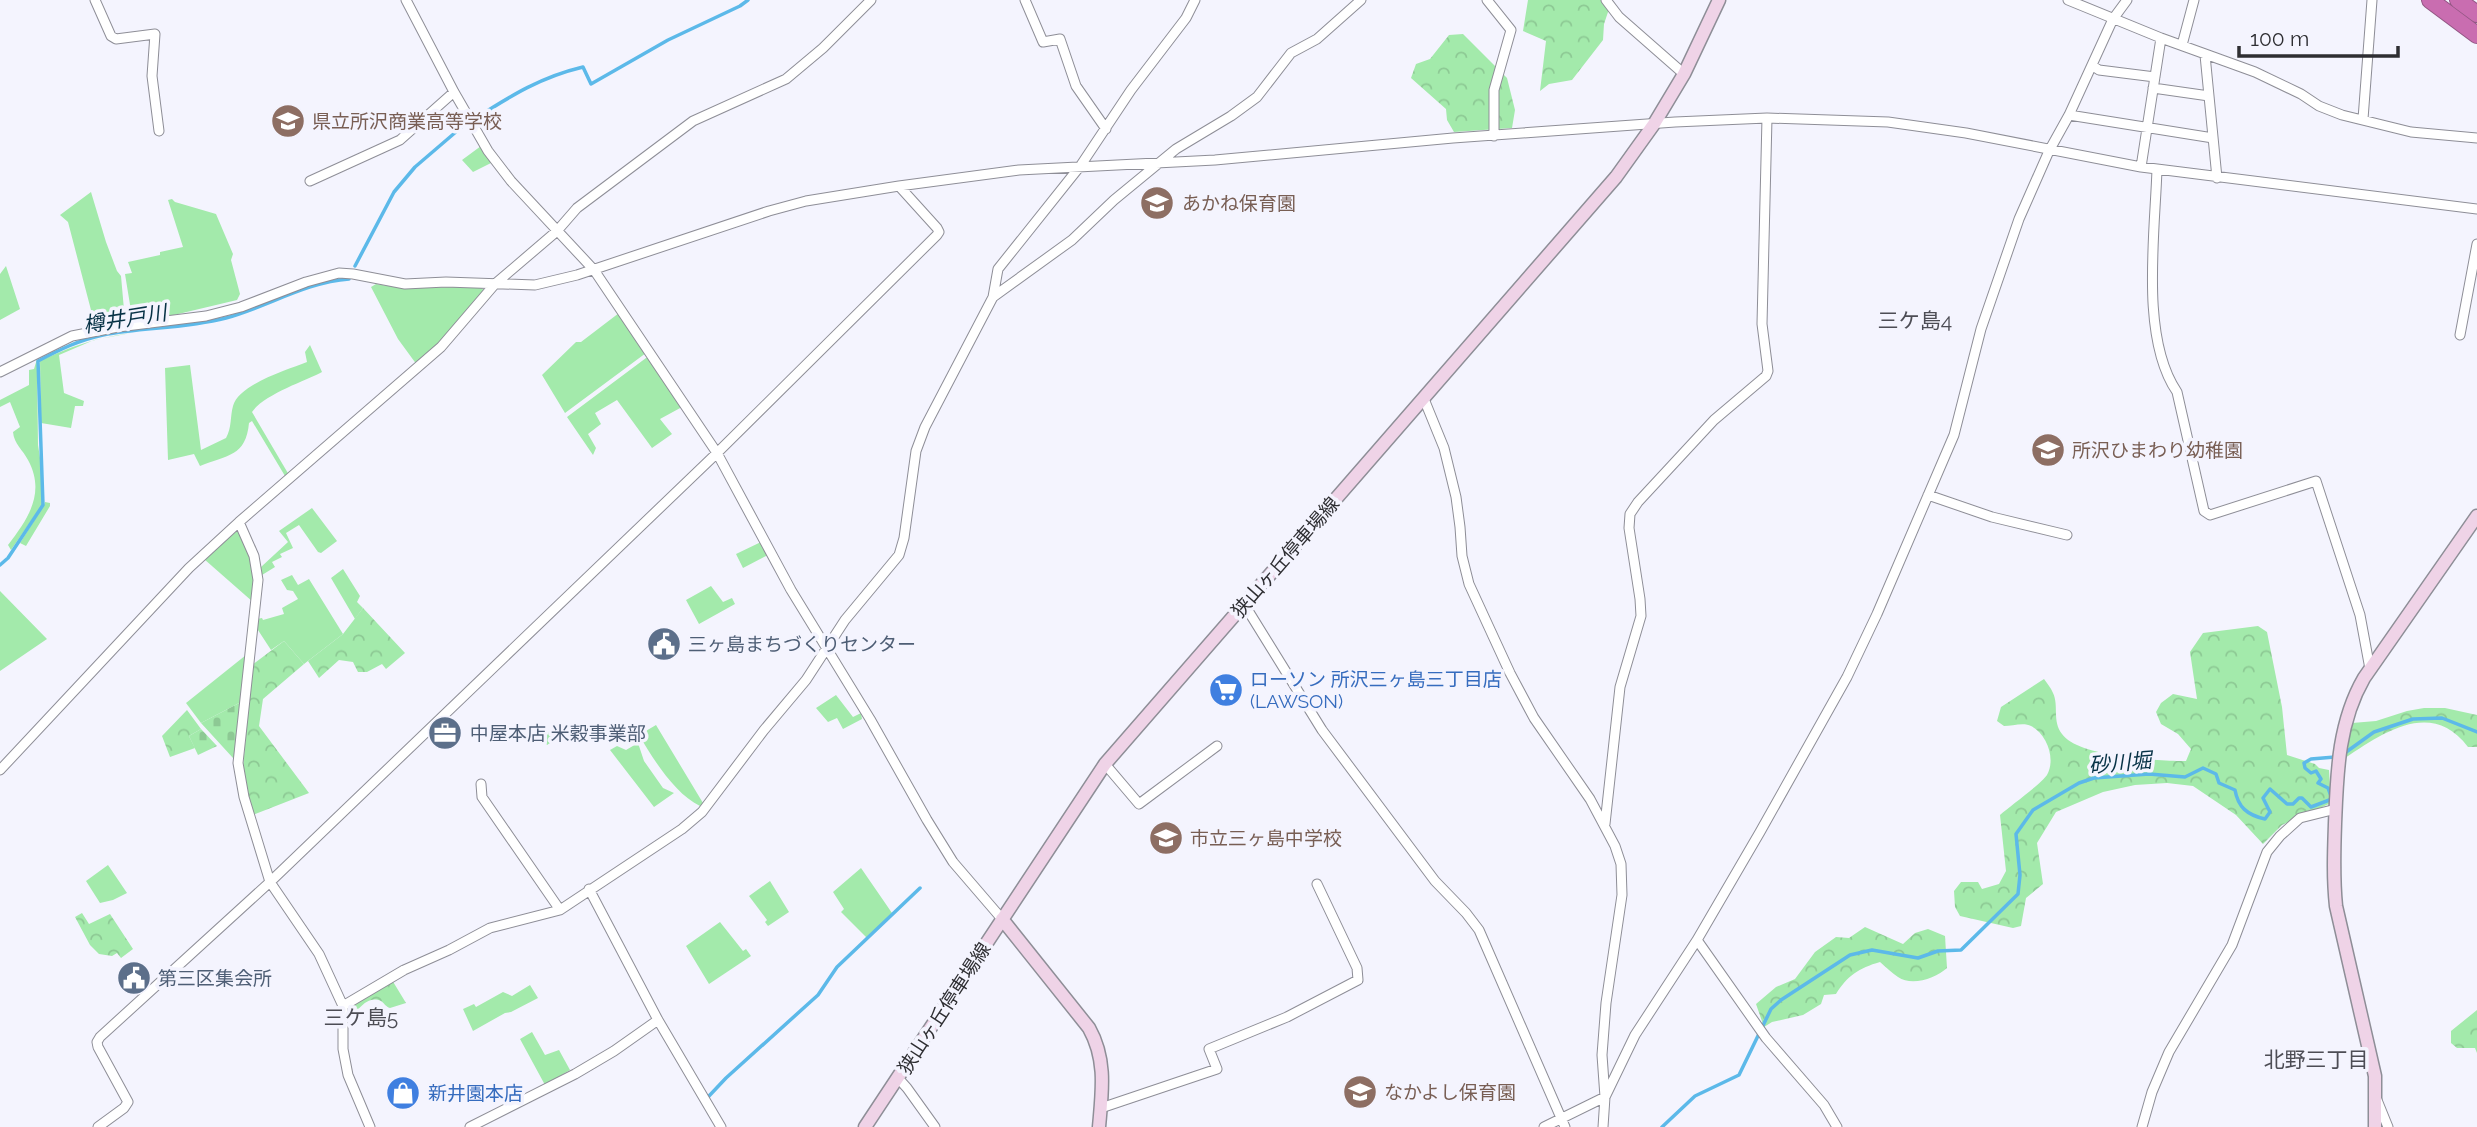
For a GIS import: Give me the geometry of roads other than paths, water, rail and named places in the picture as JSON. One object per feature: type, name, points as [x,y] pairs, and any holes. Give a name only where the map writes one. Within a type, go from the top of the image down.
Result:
[{"type":"highway","points":[[2430,0],[2477,35]]},
{"type":"highway","points":[[2458,0],[2477,15]]},
{"type":"main road","name":"狭山ヶ丘停車場線","points":[[865,1127],[1105,764],[1601,195],[1654,124],[1684,74],[1719,0]]},
{"type":"main road","points":[[2375,1127],[2375,1076],[2336,905],[2333,881],[2339,755],[2352,701],[2370,668],[2477,516]]},
{"type":"main road","points":[[1002,919],[1089,1028],[1098,1044],[1103,1077],[1097,1125]]},
{"type":"street","points":[[95,0],[111,36],[116,39],[155,34],[152,76],[159,131]]},
{"type":"street","points":[[406,0],[454,92],[496,161],[511,181],[594,270],[717,453],[826,649],[953,862],[1002,919]]},
{"type":"street","points":[[0,770],[189,568],[441,347],[495,284],[557,231],[577,208],[680,130],[714,110],[766,89],[791,75],[823,48],[871,0]]},
{"type":"street","points":[[1025,0],[1043,42],[1060,38],[1076,86],[1106,129]]},
{"type":"street","points":[[343,1006],[404,970],[490,928],[560,910],[682,829],[702,812],[764,730],[807,680],[860,600],[899,555],[904,538],[916,451],[925,427],[993,298],[998,269],[1081,165],[1131,90],[1186,18],[1195,0]]},
{"type":"street","points":[[993,298],[1072,240],[1114,200],[1176,149],[1257,97],[1291,53],[1317,39],[1361,0]]},
{"type":"street","points":[[1487,0],[1511,30],[1494,90],[1494,136]]},
{"type":"street","points":[[1606,0],[1619,17],[1684,74]]},
{"type":"street","points":[[2068,0],[2205,55],[2255,72],[2301,94],[2319,106],[2342,115],[2411,132],[2477,138]]},
{"type":"street","points":[[1544,1127],[1563,1123],[1605,1097],[1635,1035],[1697,940],[1847,677],[1954,435],[1999,271],[2049,151],[2069,115],[2113,19],[2127,0]]},
{"type":"street","points":[[2182,45],[2194,0]]},
{"type":"street","points":[[2363,119],[2372,0]]},
{"type":"street","points":[[2141,167],[2161,38]]},
{"type":"street","points":[[2205,55],[2217,178]]},
{"type":"street","points":[[2092,66],[2099,70],[2155,77]]},
{"type":"street","points":[[2153,88],[2209,96]]},
{"type":"street","points":[[310,181],[400,140],[454,92]]},
{"type":"street","points":[[2069,115],[2213,138]]},
{"type":"street","points":[[1605,825],[1620,688],[1641,616],[1629,528],[1630,514],[1714,420],[1766,376],[1768,371],[1762,324],[1768,118]]},
{"type":"street","points":[[0,372],[72,336],[118,327],[206,316],[241,307],[306,282],[339,273],[392,283],[535,285],[594,270],[769,211],[806,201],[899,186],[1020,170],[1081,165],[1157,164],[1654,124],[1768,118],[1888,122],[1966,133],[2141,167],[2477,209]]},
{"type":"street","points":[[2157,169],[2153,306],[2156,333],[2166,375],[2177,392],[2204,510],[2210,515],[2316,481],[2360,615],[2370,668]]},
{"type":"street","points":[[98,1127],[128,1102],[98,1047],[100,1037],[270,882],[717,453],[937,235],[937,228],[899,186]]},
{"type":"street","points":[[2460,335],[2477,244]]},
{"type":"street","points":[[1424,399],[1444,448],[1469,584],[1504,662],[1534,718],[1590,799],[1615,846],[1622,877],[1622,895],[1606,1003],[1602,1055],[1605,1097],[1603,1127]]},
{"type":"street","points":[[1928,495],[1992,517],[2067,535]]},
{"type":"street","points":[[239,522],[254,556],[258,580],[238,764],[253,832],[270,882],[319,954],[343,1006],[343,1049],[348,1075],[370,1127]]},
{"type":"street","points":[[1244,604],[1322,730],[1435,881],[1479,930],[1563,1123]]},
{"type":"street","points":[[1105,764],[1139,804],[1217,746]]},
{"type":"street","points":[[481,784],[482,797],[560,910]]},
{"type":"street","points":[[2142,1127],[2152,1092],[2169,1052],[2232,945],[2267,852],[2300,818],[2336,809]]},
{"type":"street","points":[[1101,1108],[1217,1069],[1209,1049],[1287,1017],[1358,980],[1357,968],[1317,884]]},
{"type":"street","points":[[589,889],[658,1020],[722,1127]]},
{"type":"street","points":[[1697,940],[1755,1024],[1824,1105],[1837,1127]]},
{"type":"street","points":[[470,1127],[575,1074],[658,1020]]},
{"type":"street","points":[[898,1078],[935,1127]]},
{"type":"street","points":[[2376,1099],[2388,1127]]},
{"type":"waterway","name":"樽井戸川","points":[[476,118],[527,88],[568,71],[583,67],[591,84],[668,40],[748,0]]},
{"type":"waterway","name":"樽井戸川","points":[[355,266],[394,192],[415,167],[464,125]]},
{"type":"waterway","name":"樽井戸川","points":[[0,565],[8,558],[43,505],[38,361],[94,337],[226,318],[317,285],[349,279]]},
{"type":"waterway","name":"砂川堀","points":[[2342,755],[2374,732],[2413,719],[2442,718],[2477,732]]},
{"type":"waterway","name":"砂川堀","points":[[1662,1127],[1695,1096],[1739,1075],[1771,1009],[1850,955],[1872,950],[1918,958],[1938,951],[1961,950],[2018,894],[2020,875],[2016,834],[2033,810],[2079,783],[2094,778],[2149,774],[2185,777],[2203,768],[2216,774],[2219,783],[2235,790],[2244,809],[2265,819],[2270,812],[2263,798],[2270,789],[2287,804],[2293,804],[2302,798],[2311,807],[2332,799],[2328,788],[2318,783],[2321,779],[2316,771],[2311,773],[2304,763],[2311,759],[2335,757]]},
{"type":"waterway","points":[[709,1096],[818,995],[837,967],[920,888]]},
{"type":"place","name":"県立所沢商業高等学校","points":[[288,121]]},
{"type":"place","name":"あかね保育園","points":[[1157,203]]},
{"type":"place","name":"所沢ひまわり幼稚園","points":[[2048,450]]},
{"type":"place","name":"三ヶ島まちづくりセンター","points":[[664,644]]},
{"type":"place","name":"ローソン 所沢三ヶ島三丁目店 (LAWSON)","points":[[1226,690]]},
{"type":"place","name":"中屋本店 米穀事業部","points":[[445,733]]},
{"type":"place","name":"市立三ヶ島中学校","points":[[1166,838]]},
{"type":"place","name":"第三区集会所","points":[[134,978]]},
{"type":"place","name":"なかよし保育園","points":[[1360,1092]]},
{"type":"place","name":"新井園本店","points":[[403,1093]]},
{"type":"district","name":"三ケ島4","points":[[1915,321]]},
{"type":"district","name":"三ケ島5","points":[[361,1018]]},
{"type":"district","name":"北野三丁目","points":[[2316,1060]]}]
